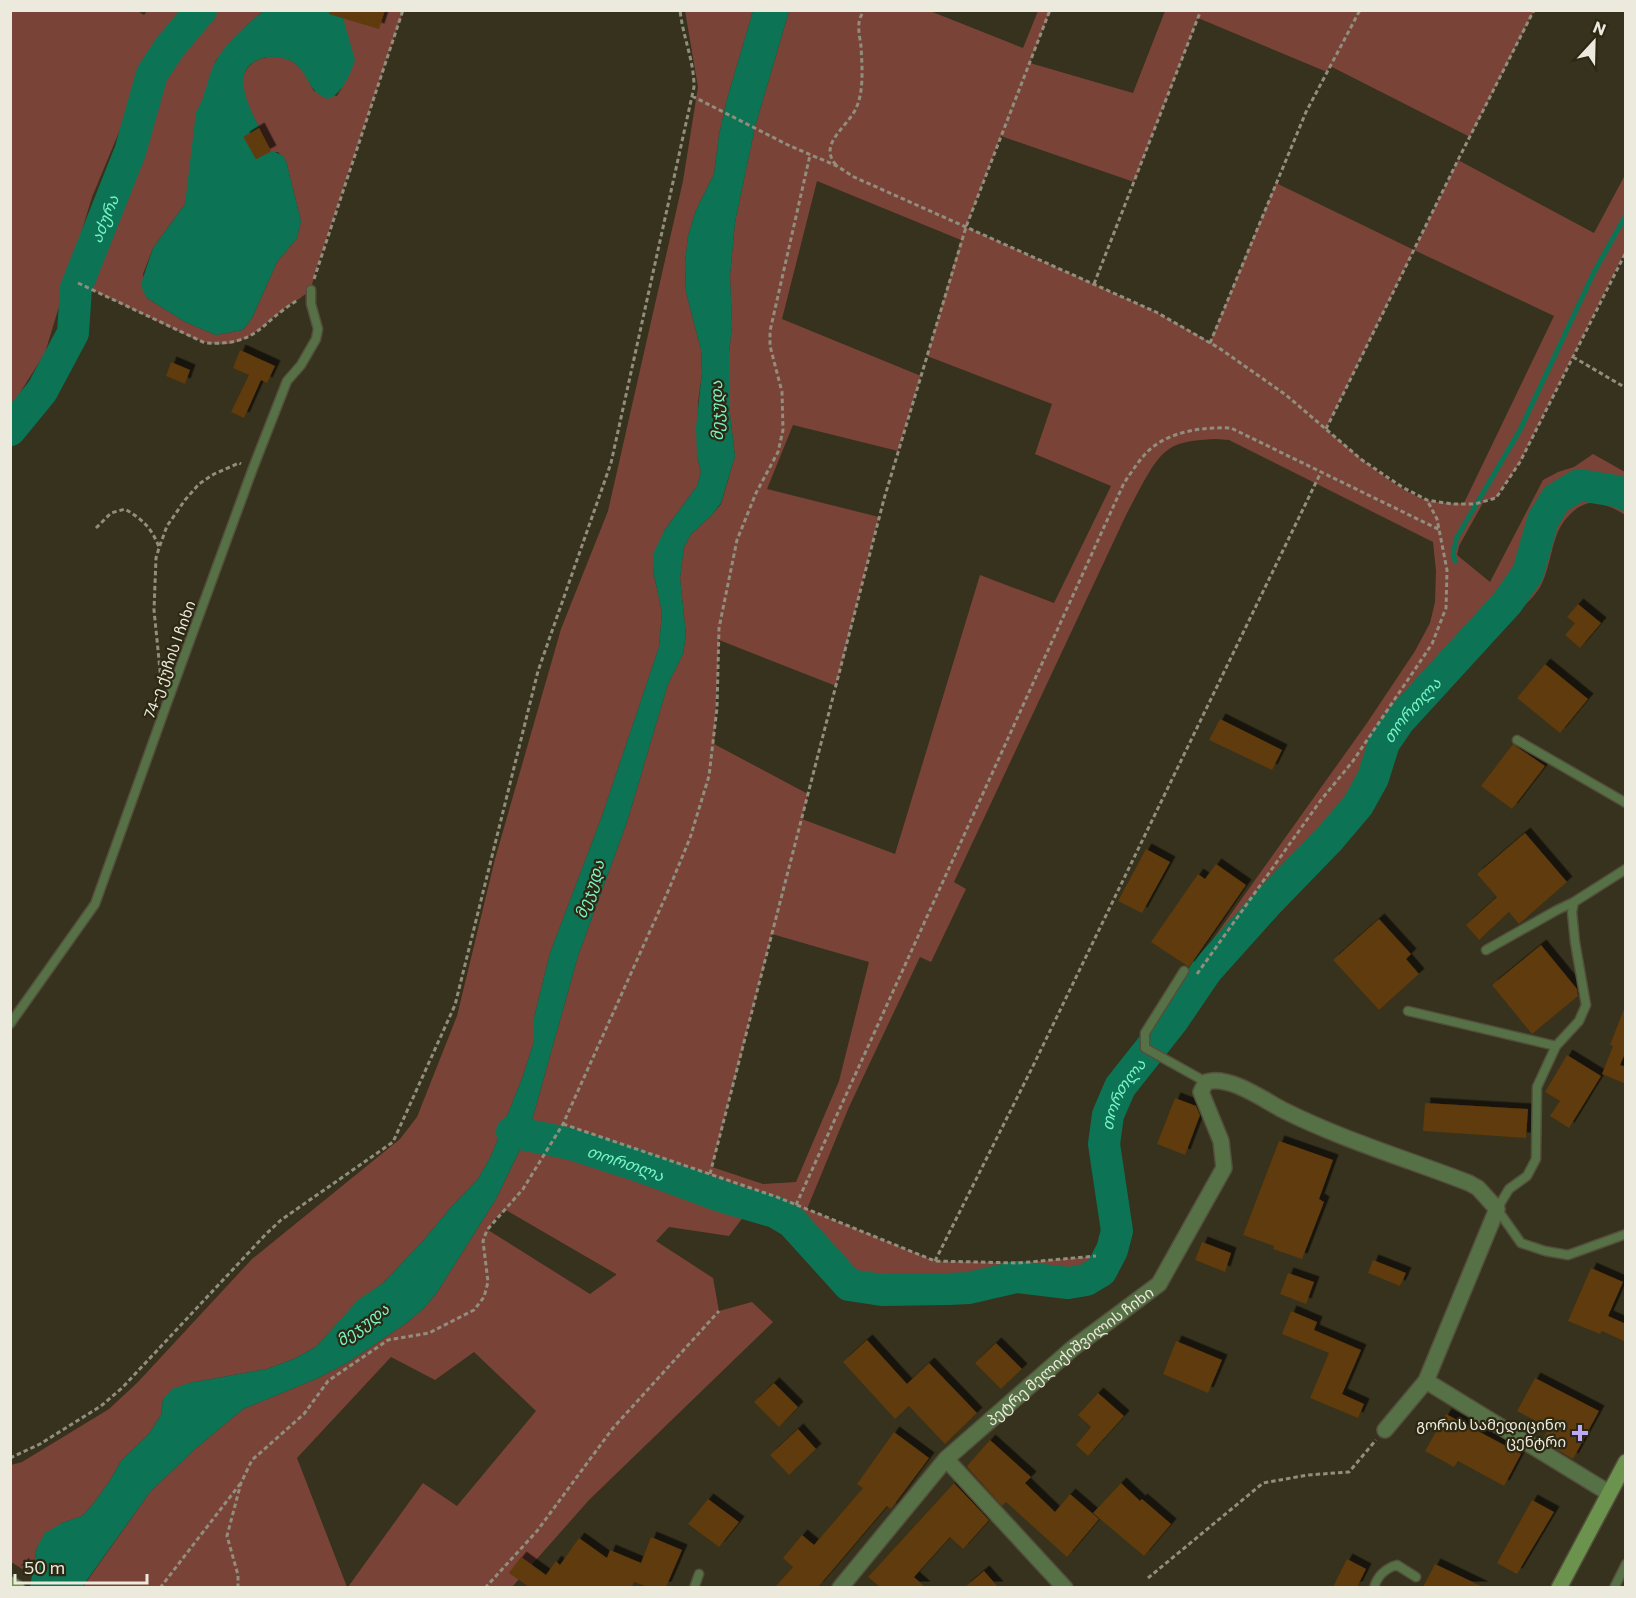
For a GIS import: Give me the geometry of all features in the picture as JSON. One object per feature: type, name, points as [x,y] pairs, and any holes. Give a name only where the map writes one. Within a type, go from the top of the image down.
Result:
[{"type":"main road","points":[[1559,1587],[1617,1488],[1626,1462]]},
{"type":"main road","points":[[11,1584],[17,1587]]},
{"type":"street","points":[[1204,1087],[1216,1079],[1248,1090],[1328,1130],[1469,1183],[1478,1188],[1497,1209],[1426,1381],[1385,1430]]},
{"type":"street","name":"პეტრე მელიქიშვილის ჩიხი","points":[[840,1587],[946,1459],[1073,1348],[1159,1284],[1224,1168],[1221,1142],[1204,1087]]},
{"type":"street","points":[[1426,1381],[1617,1488]]},
{"type":"street","points":[[946,1459],[1065,1587]]},
{"type":"lane","name":"74-ე ქუჩის I ჩიხი","points":[[10,1024],[95,904],[166,702],[253,468],[287,381],[302,365],[315,339],[318,329],[311,304],[312,291]]},
{"type":"lane","points":[[1517,740],[1626,803]]},
{"type":"lane","points":[[1486,950],[1574,902],[1626,869]]},
{"type":"lane","points":[[1574,902],[1572,912],[1575,942],[1586,1005],[1579,1021],[1556,1046],[1537,1087],[1536,1159],[1527,1176],[1509,1189],[1497,1209],[1521,1243],[1545,1251],[1568,1255],[1626,1234]]},
{"type":"lane","points":[[1184,971],[1145,1033],[1145,1047],[1204,1087]]},
{"type":"lane","points":[[1408,1011],[1556,1046]]},
{"type":"lane","points":[[1614,1587],[1626,1564]]},
{"type":"lane","points":[[1374,1587],[1387,1568],[1397,1565],[1416,1577]]},
{"type":"lane","points":[[694,1587],[699,1574]]},
{"type":"path","points":[[78,283],[192,338],[206,343],[227,344],[245,339],[261,330],[290,305],[312,291],[314,276],[403,10]]},
{"type":"path","points":[[10,1458],[40,1444],[101,1406],[146,1365],[281,1220],[393,1142],[455,1005],[538,671],[611,463],[694,87],[694,68],[682,32],[680,10]]},
{"type":"path","points":[[837,166],[830,158],[830,148],[857,106],[861,86],[862,58],[858,22],[864,10]]},
{"type":"path","points":[[710,1174],[879,517],[966,227],[1050,10]]},
{"type":"path","points":[[1094,284],[1201,10]]},
{"type":"path","points":[[1210,343],[1306,112],[1360,10]]},
{"type":"path","points":[[1326,429],[1534,10]]},
{"type":"path","points":[[692,96],[790,146],[837,166],[854,177],[1156,312],[1210,343],[1286,395],[1370,465],[1402,487],[1427,500],[1452,504],[1475,504],[1496,498],[1512,476],[1626,252]]},
{"type":"path","points":[[238,1587],[238,1575],[227,1536],[241,1483],[252,1460],[304,1414],[328,1381],[388,1340],[429,1333],[474,1310],[484,1297],[488,1282],[483,1240],[487,1230],[523,1189],[558,1134],[690,838],[709,776],[717,708],[719,628],[737,540],[756,493],[778,452],[783,430],[782,392],[770,346],[770,331],[810,155]]},
{"type":"path","points":[[1572,357],[1626,388]]},
{"type":"path","points":[[796,1205],[1124,483],[1154,446],[1173,435],[1215,428],[1232,428],[1440,531]]},
{"type":"path","points":[[166,702],[159,676],[154,610],[156,558],[167,526],[199,484],[214,474],[239,463],[253,468]]},
{"type":"path","points":[[935,1262],[1043,1046],[1321,472]]},
{"type":"path","points":[[1197,974],[1315,809],[1353,761],[1432,644],[1446,608],[1447,570],[1437,519],[1427,500]]},
{"type":"path","points":[[96,528],[111,513],[125,509],[140,518],[152,530],[159,548]]},
{"type":"path","points":[[563,1124],[796,1205],[935,1262],[1018,1263],[1096,1257]]},
{"type":"path","points":[[485,1587],[537,1531],[613,1428],[719,1311]]},
{"type":"path","points":[[1148,1578],[1263,1483],[1308,1475],[1348,1472],[1385,1430]]},
{"type":"path","points":[[160,1587],[241,1483]]},
{"type":"shaded area","points":[[136,10],[144,15],[147,11],[194,11],[171,33],[149,60],[92,197],[45,353],[11,407],[11,11]]},
{"type":"shaded area","points":[[201,11],[263,11],[246,26],[216,60],[204,100],[185,204],[153,248],[143,274],[147,298],[185,322],[216,335],[243,330],[252,318],[277,262],[297,238],[301,221],[286,161],[278,152],[271,152],[256,159],[243,137],[259,127],[244,93],[243,78],[247,69],[260,59],[278,57],[288,59],[302,70],[314,91],[337,96],[351,63],[350,45],[341,11],[403,11],[311,290],[255,332],[234,343],[222,344],[192,338],[78,283],[130,152],[152,74],[169,48]]},
{"type":"shaded area","points":[[685,11],[753,11],[727,99],[714,174],[696,210],[688,236],[685,263],[686,292],[701,350],[702,372],[698,403],[697,456],[701,472],[697,486],[664,531],[653,571],[662,612],[659,647],[602,816],[550,953],[534,1018],[534,1041],[523,1076],[491,1156],[478,1179],[423,1241],[383,1283],[358,1301],[317,1346],[296,1358],[267,1369],[189,1383],[163,1399],[161,1415],[148,1435],[121,1461],[93,1504],[82,1516],[62,1523],[37,1547],[32,1575],[11,1562],[11,1465],[22,1462],[109,1409],[138,1382],[252,1259],[400,1139],[417,1117],[457,1016],[495,859],[561,629],[608,511],[683,181],[698,87]]},
{"type":"shaded area","points":[[789,11],[930,11],[1023,48],[1038,11],[1050,11],[1030,63],[1133,93],[1165,11],[1534,11],[1470,137],[1330,66],[1327,72],[1198,18],[1134,182],[1001,136],[966,227],[1156,312],[1210,342],[1276,183],[1414,250],[1458,160],[1594,233],[1625,175],[1625,252],[1520,462],[1496,498],[1484,501],[1459,546],[1457,555],[1490,582],[1543,480],[1574,467],[1593,454],[1625,472],[1625,515],[1596,503],[1583,505],[1571,513],[1558,531],[1540,588],[1523,607],[1498,628],[1489,622],[1399,721],[1384,743],[1373,778],[1358,805],[1207,970],[1173,1020],[1120,1087],[1108,1115],[1104,1144],[1117,1231],[1112,1250],[1101,1271],[1086,1280],[1068,1283],[1016,1277],[969,1288],[882,1290],[849,1285],[830,1264],[826,1267],[765,1216],[747,1212],[729,1236],[669,1227],[656,1241],[713,1278],[719,1311],[752,1302],[773,1322],[589,1500],[512,1587],[348,1587],[423,1483],[457,1506],[536,1411],[474,1352],[435,1380],[391,1357],[297,1458],[347,1587],[82,1588],[150,1492],[194,1450],[243,1409],[316,1379],[347,1363],[405,1324],[423,1309],[436,1294],[496,1199],[529,1131],[578,956],[627,822],[668,684],[683,654],[686,635],[680,578],[684,547],[691,534],[721,504],[735,456],[729,406],[729,352],[732,326],[730,276],[735,222],[755,127]],"holes":[[[817,181],[961,240],[927,356],[1052,404],[1035,454],[1111,486],[1054,603],[980,575],[895,854],[802,819],[808,794],[714,744],[719,640],[836,686],[879,517],[767,489],[793,425],[898,451],[921,376],[782,319]],[[1414,250],[1554,316],[1464,503],[1435,502],[1413,494],[1374,469],[1326,429]],[[1229,440],[1433,542],[1436,571],[1435,602],[1430,623],[1415,651],[1367,723],[1181,984],[1099,1107],[1095,1134],[1106,1232],[1103,1244],[1096,1256],[1018,1263],[935,1261],[807,1209],[849,1107],[920,957],[931,962],[966,889],[954,882],[1127,513],[1151,469],[1163,454],[1180,444],[1192,441]],[[772,934],[869,962],[839,1081],[796,1182],[763,1184],[712,1167]],[[506,1210],[616,1275],[590,1294],[488,1230],[495,1219]]]},
{"type":"water","points":[[263,11],[341,11],[355,60],[342,88],[329,99],[316,92],[302,70],[291,61],[267,57],[251,64],[245,71],[244,90],[259,127],[243,137],[256,159],[273,151],[283,156],[301,221],[297,238],[277,262],[252,318],[243,330],[216,335],[185,322],[147,298],[141,284],[153,248],[185,204],[196,112],[203,99],[214,65],[221,52]]},
{"type":"water","name":"მეჯუდა","points":[[753,11],[789,11],[755,127],[735,222],[730,276],[732,326],[729,352],[729,406],[735,456],[721,503],[712,515],[691,534],[684,547],[680,578],[686,635],[683,654],[668,684],[627,822],[578,956],[529,1131],[496,1199],[436,1294],[423,1309],[405,1324],[347,1363],[316,1379],[243,1409],[194,1450],[150,1492],[82,1587],[30,1587],[37,1547],[45,1533],[62,1523],[82,1516],[93,1504],[121,1461],[148,1435],[161,1415],[163,1399],[172,1389],[189,1383],[267,1369],[296,1358],[317,1346],[358,1300],[383,1283],[423,1241],[478,1179],[491,1156],[523,1076],[534,1041],[534,1018],[550,953],[602,816],[659,647],[662,612],[653,571],[654,552],[664,531],[697,486],[701,472],[697,456],[696,427],[702,372],[701,350],[686,292],[685,263],[688,236],[696,210],[714,174],[727,99]]},
{"type":"building","points":[[329,10],[385,10],[379,29],[329,14]]},
{"type":"building","points":[[259,128],[271,151],[256,159],[244,137]]},
{"type":"building","points":[[240,350],[275,366],[267,383],[261,380],[244,418],[231,412],[249,375],[233,368]]},
{"type":"building","points":[[171,362],[190,370],[185,384],[166,376]]},
{"type":"building","points":[[1578,604],[1601,623],[1580,648],[1565,635],[1575,623],[1567,617]]},
{"type":"building","points":[[1545,664],[1588,699],[1560,733],[1517,698]]},
{"type":"building","points":[[1220,719],[1282,750],[1272,770],[1209,740]]},
{"type":"building","points":[[1513,744],[1545,766],[1512,809],[1481,786]]},
{"type":"building","points":[[1525,833],[1567,882],[1519,924],[1509,912],[1479,940],[1466,925],[1497,897],[1477,874]]},
{"type":"building","points":[[1146,849],[1170,862],[1142,913],[1118,901]]},
{"type":"building","points":[[1216,864],[1246,885],[1189,967],[1151,942],[1198,874],[1205,879]]},
{"type":"building","points":[[1379,919],[1411,954],[1406,959],[1419,974],[1379,1010],[1333,960]]},
{"type":"building","points":[[1541,945],[1577,989],[1578,996],[1532,1034],[1492,985]]},
{"type":"building","points":[[1624,1009],[1626,1009],[1626,1051],[1620,1065],[1626,1067],[1626,1084],[1602,1074]]},
{"type":"building","points":[[1567,1055],[1601,1076],[1569,1128],[1550,1116],[1560,1101],[1545,1092]]},
{"type":"building","points":[[1175,1098],[1196,1106],[1200,1115],[1185,1155],[1157,1144]]},
{"type":"building","points":[[1425,1103],[1528,1109],[1526,1138],[1423,1131]]},
{"type":"building","points":[[1279,1141],[1333,1160],[1319,1199],[1324,1202],[1302,1259],[1243,1235]]},
{"type":"building","points":[[1202,1242],[1231,1253],[1225,1272],[1195,1260]]},
{"type":"building","points":[[1373,1260],[1406,1273],[1400,1286],[1368,1273]]},
{"type":"building","points":[[1591,1268],[1623,1282],[1608,1316],[1626,1324],[1626,1342],[1602,1331],[1600,1334],[1568,1321]]},
{"type":"building","points":[[1288,1273],[1314,1282],[1306,1304],[1280,1294]]},
{"type":"building","points":[[1291,1311],[1317,1322],[1314,1330],[1361,1350],[1342,1394],[1364,1404],[1358,1418],[1310,1398],[1329,1353],[1282,1334]]},
{"type":"building","points":[[867,1340],[907,1384],[929,1363],[977,1413],[945,1444],[909,1406],[895,1419],[843,1362]]},
{"type":"building","points":[[1176,1341],[1222,1360],[1208,1393],[1163,1374]]},
{"type":"building","points":[[996,1343],[1022,1369],[1001,1389],[975,1363]]},
{"type":"building","points":[[1535,1378],[1599,1411],[1573,1459],[1542,1441],[1549,1428],[1517,1411]]},
{"type":"building","points":[[774,1383],[798,1407],[779,1427],[754,1402]]},
{"type":"building","points":[[1098,1393],[1124,1416],[1088,1456],[1076,1445],[1091,1427],[1078,1415]]},
{"type":"building","points":[[1446,1414],[1521,1454],[1504,1486],[1458,1461],[1454,1467],[1425,1451]]},
{"type":"building","points":[[798,1429],[816,1449],[789,1475],[770,1455]]},
{"type":"building","points":[[894,1432],[929,1458],[891,1509],[887,1506],[818,1587],[775,1587],[793,1567],[783,1558],[802,1535],[814,1545],[863,1488],[857,1484]]},
{"type":"building","points":[[990,1440],[1031,1477],[1025,1483],[1055,1512],[1070,1494],[1099,1519],[1067,1557],[1006,1502],[1002,1506],[968,1468],[967,1466]]},
{"type":"building","points":[[954,1483],[989,1520],[963,1549],[950,1537],[914,1577],[925,1587],[880,1587],[868,1577]]},
{"type":"building","points":[[1121,1483],[1140,1501],[1142,1499],[1171,1524],[1144,1556],[1093,1513]]},
{"type":"building","points":[[708,1499],[739,1522],[719,1547],[688,1524]]},
{"type":"building","points":[[1532,1500],[1554,1512],[1517,1574],[1497,1563]]},
{"type":"building","points":[[651,1537],[682,1550],[666,1587],[648,1587],[634,1582],[632,1587],[529,1587],[509,1573],[521,1557],[546,1575],[556,1561],[560,1565],[579,1538],[607,1558],[610,1550],[641,1563]]},
{"type":"building","points":[[1347,1559],[1366,1569],[1357,1587],[1333,1587]]},
{"type":"building","points":[[1435,1564],[1483,1587],[1423,1587]]},
{"type":"building","points":[[984,1571],[998,1587],[965,1587]]},
{"type":"waterway","name":"აძურა","points":[[10,430],[42,391],[73,333],[76,288],[130,152],[152,74],[169,48],[201,10]]},
{"type":"waterway","points":[[1455,561],[1453,553],[1457,537],[1520,430],[1594,272],[1626,215]]},
{"type":"waterway","name":"თორთლა","points":[[512,1132],[571,1144],[723,1197],[775,1212],[792,1222],[849,1285],[882,1290],[949,1289],[969,1288],[1016,1277],[1068,1283],[1086,1280],[1101,1271],[1112,1250],[1117,1231],[1104,1144],[1108,1115],[1120,1087],[1173,1020],[1207,970],[1358,805],[1373,778],[1384,743],[1399,721],[1507,603],[1528,573],[1543,520],[1556,499],[1579,485],[1616,491],[1626,495]]},
{"type":"place","name":"გორის სამედიცინო ცენტრი","points":[[1580,1433]]}]
